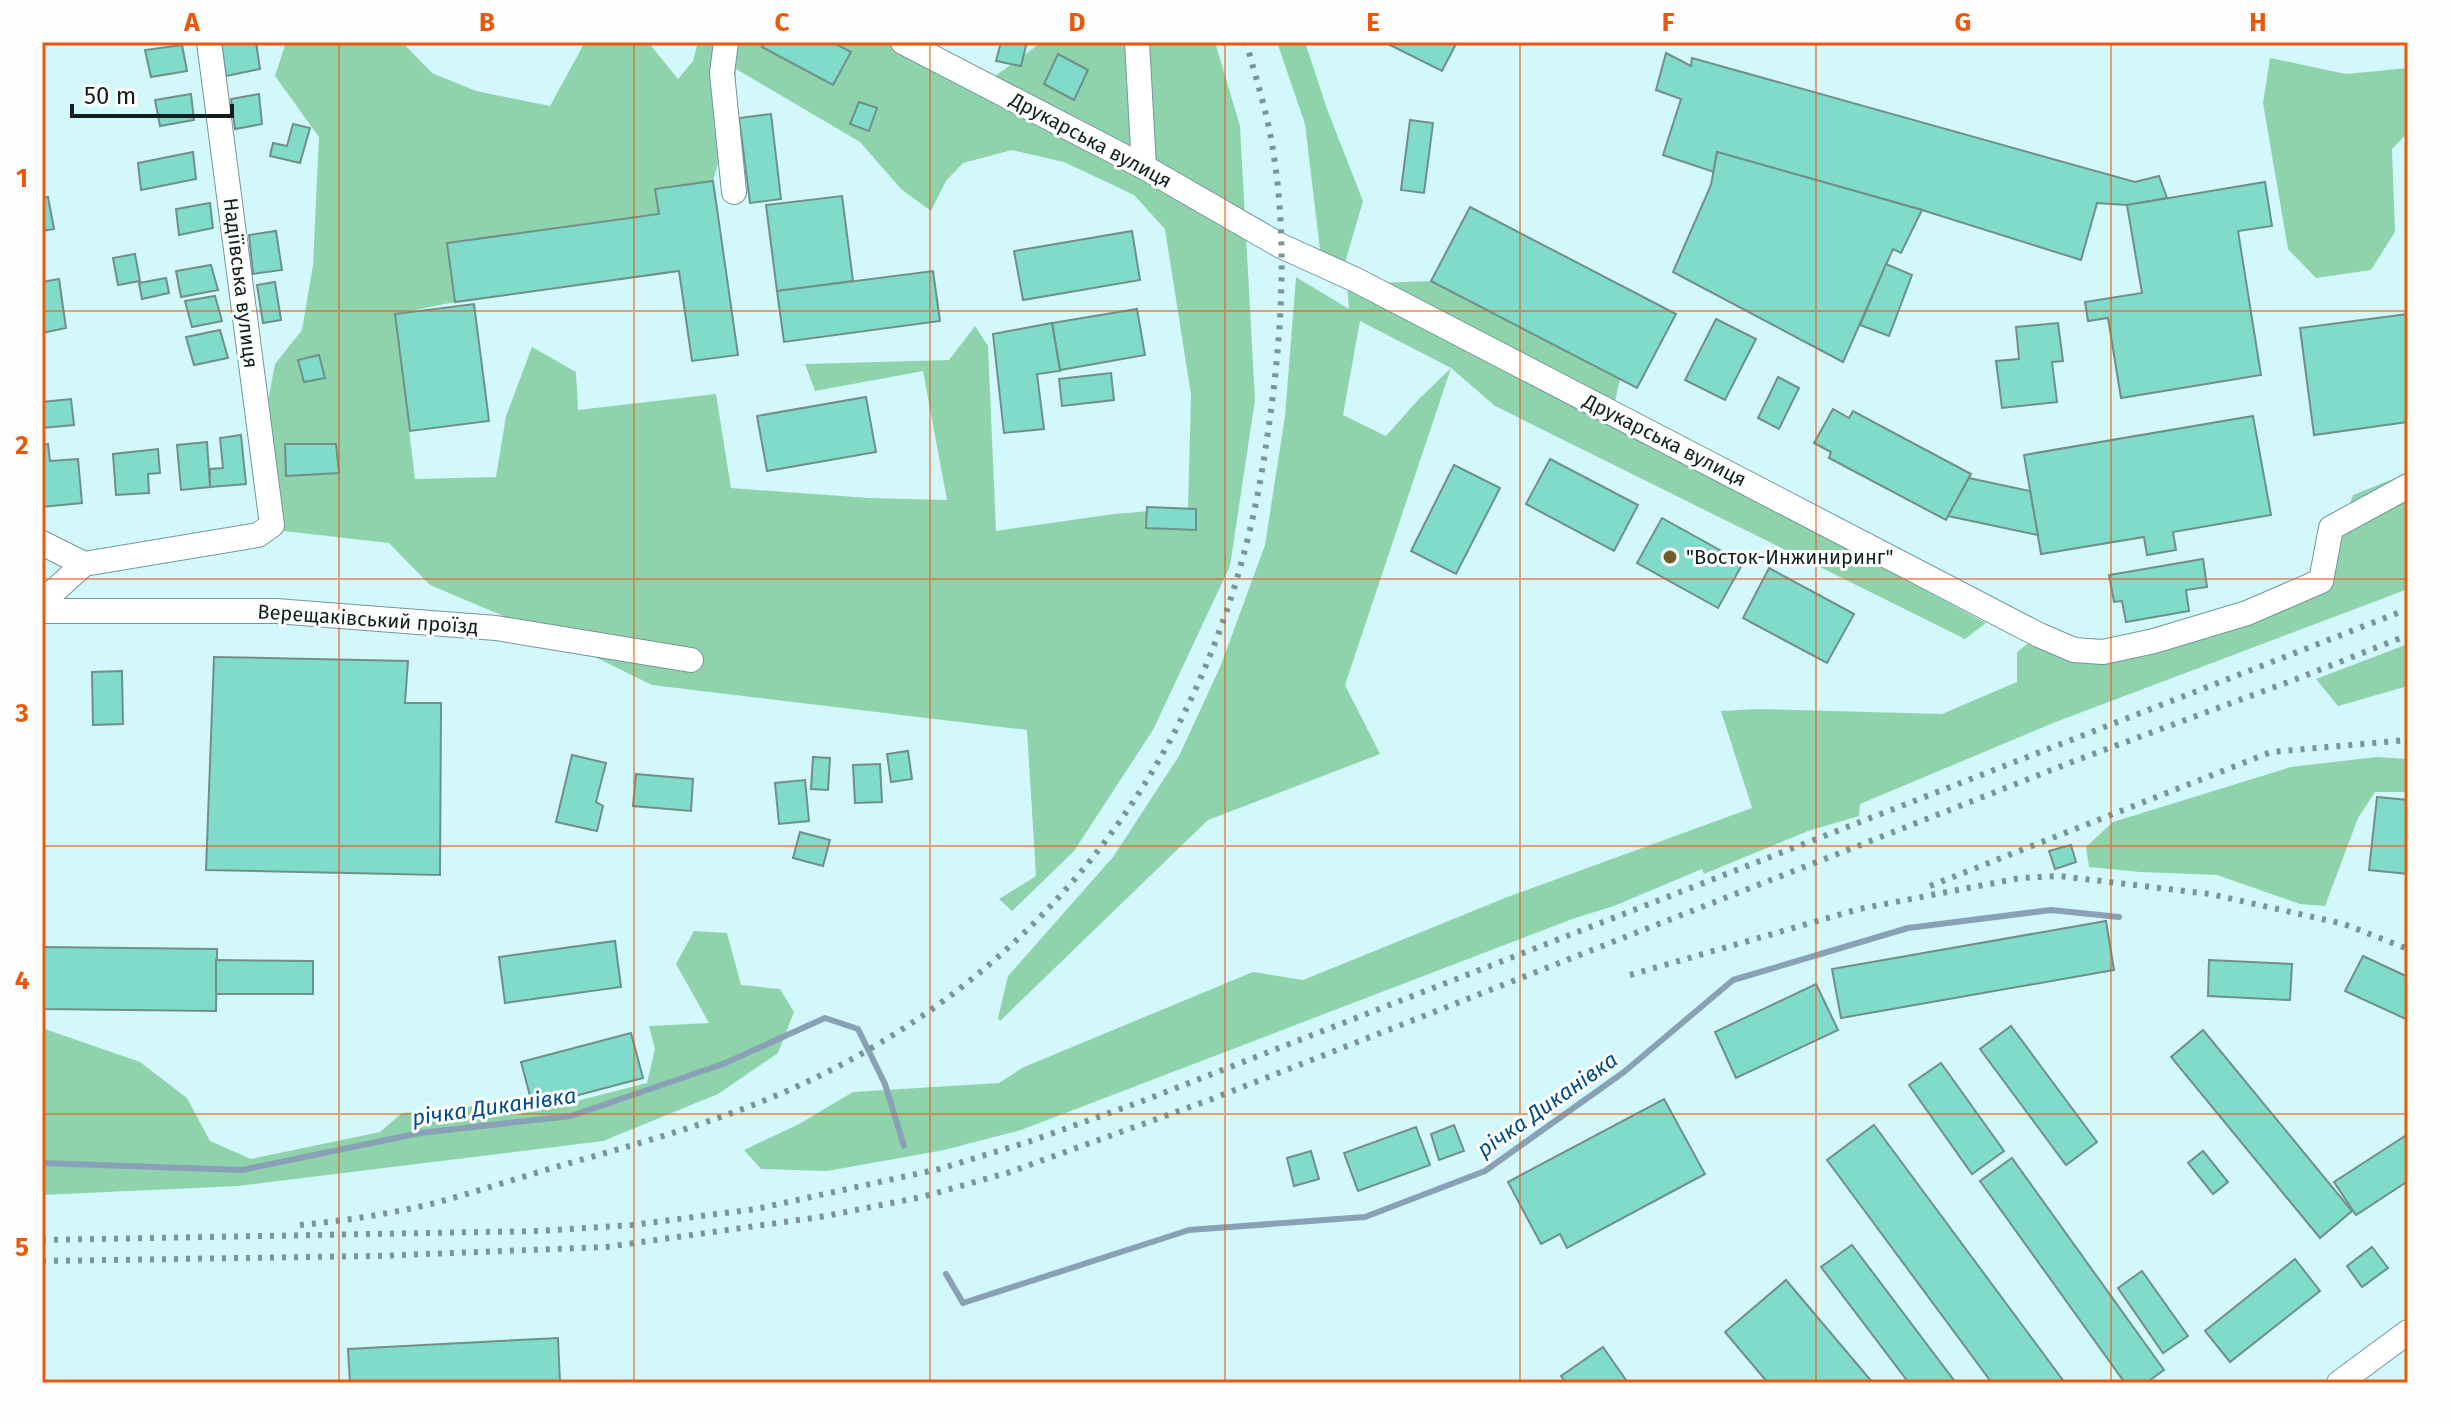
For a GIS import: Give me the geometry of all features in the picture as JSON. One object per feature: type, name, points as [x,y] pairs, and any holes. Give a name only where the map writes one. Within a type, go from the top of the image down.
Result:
[{"type":"street","name":"Надіївська вулиця","points":[[84,564],[258,535],[272,525],[209,42]]},
{"type":"street","points":[[726,42],[722,73],[734,192]]},
{"type":"street","name":"Друкарська вулиця","points":[[903,42],[1144,167],[1281,246],[1356,280],[2039,635],[2074,650],[2103,652],[2154,641],[2247,613],[2321,581],[2331,528],[2408,486]]},
{"type":"street","points":[[1137,42],[1144,167]]},
{"type":"street","points":[[42,543],[84,564],[42,602]]},
{"type":"street","name":"Верещаківський проїзд","points":[[42,611],[276,611],[496,628],[691,660]]},
{"type":"street","points":[[2385,1349],[2408,1317]]},
{"type":"street","points":[[2339,1383],[2408,1332]]},
{"type":"green space","points":[[286,42],[402,42],[432,73],[476,91],[550,106],[585,42],[648,42],[678,79],[693,61],[698,42],[903,42],[984,84],[1042,42],[1215,42],[1240,126],[1255,400],[1230,566],[1153,730],[1074,851],[1012,911],[999,899],[1036,876],[1027,730],[652,685],[556,638],[430,585],[389,543],[284,531],[261,437],[275,364],[302,330],[313,265],[319,137],[275,76]],"holes":[[[736,69],[860,142],[901,189],[931,211],[946,181],[963,163],[1012,150],[1064,162],[1134,195],[1165,229],[1191,395],[1188,508],[1114,514],[996,531],[988,346],[975,326],[949,360],[805,364],[815,391],[923,371],[947,500],[731,488],[716,394],[578,410],[576,372],[532,347],[506,416],[496,477],[415,479],[395,314],[455,302],[447,243],[659,214],[713,181],[734,106]]]},
{"type":"green space","points":[[1277,42],[1305,42],[1363,201],[1342,273],[1321,258],[1305,124]]},
{"type":"green space","points":[[2270,58],[2346,74],[2408,68],[2408,132],[2392,149],[2395,232],[2371,270],[2316,278],[2288,249],[2263,103]]},
{"type":"green space","points":[[1296,277],[1349,309],[1347,284],[1431,281],[1620,378],[1611,421],[1986,623],[1965,639],[1495,406],[1451,368],[1345,685],[1380,754],[1208,820],[1000,1021],[998,1018],[1008,976],[1113,857],[1179,756],[1221,665],[1265,545],[1285,416]],"holes":[[[1360,321],[1451,368],[1386,436],[1343,415]]]},
{"type":"green space","points":[[2408,473],[2408,589],[2053,723],[1860,804],[1859,816],[1808,831],[1704,874],[1702,869],[1614,906],[1575,918],[1021,1130],[944,1150],[827,1171],[761,1169],[744,1150],[799,1124],[853,1092],[999,1083],[1024,1067],[1253,972],[1303,980],[1510,896],[1752,808],[1721,711],[1757,709],[1942,714],[2017,682],[2017,652],[2039,635],[2104,652],[2321,581],[2353,495]]},
{"type":"green space","points":[[2408,644],[2408,686],[2338,706],[2316,679]]},
{"type":"green space","points":[[2377,757],[2408,759],[2408,792],[2375,792],[2358,818],[2325,906],[2300,904],[2217,875],[2089,867],[2086,847],[2113,822],[2291,767]]},
{"type":"green space","points":[[694,931],[727,933],[741,985],[780,989],[794,1012],[778,1053],[718,1094],[603,1141],[238,1186],[42,1195],[42,1028],[140,1062],[187,1098],[210,1141],[251,1159],[380,1132],[402,1113],[451,1110],[522,1097],[533,1112],[647,1083],[655,1049],[649,1026],[709,1023],[676,964]]},
{"type":"building","points":[[221,42],[256,42],[260,69],[226,76]]},
{"type":"building","points":[[765,42],[832,42],[851,52],[833,85],[762,47]]},
{"type":"building","points":[[1001,42],[1027,42],[1021,66],[996,61]]},
{"type":"building","points":[[1384,42],[1457,42],[1442,71]]},
{"type":"building","points":[[182,45],[187,71],[151,77],[145,50]]},
{"type":"building","points":[[1666,53],[1691,66],[1692,58],[2135,182],[2159,176],[2167,198],[2127,205],[2097,203],[2081,260],[1922,210],[1717,152],[1714,172],[1663,155],[1681,99],[1656,90]]},
{"type":"building","points":[[1058,54],[1088,70],[1074,100],[1044,84]]},
{"type":"building","points":[[191,94],[194,120],[160,126],[155,100]]},
{"type":"building","points":[[259,94],[262,124],[235,129],[231,99]]},
{"type":"building","points":[[859,102],[877,108],[869,131],[850,124]]},
{"type":"building","points":[[771,114],[781,199],[750,203],[739,118]]},
{"type":"building","points":[[1410,120],[1433,123],[1424,193],[1401,190]]},
{"type":"building","points":[[293,124],[310,128],[300,163],[270,156],[273,143],[287,146]]},
{"type":"building","points":[[193,152],[196,179],[141,190],[138,163]]},
{"type":"building","points":[[1717,152],[1922,210],[1901,253],[1893,249],[1843,362],[1673,272],[1711,185]]},
{"type":"building","points":[[713,181],[738,355],[692,361],[679,271],[455,302],[447,243],[659,214],[655,189]]},
{"type":"building","points":[[2265,182],[2272,226],[2238,231],[2261,375],[2121,398],[2108,318],[2088,321],[2085,302],[2142,293],[2127,205]]},
{"type":"building","points":[[842,196],[853,281],[777,291],[766,205]]},
{"type":"building","points":[[48,197],[54,229],[42,231],[42,198]]},
{"type":"building","points":[[210,203],[213,228],[179,235],[176,209]]},
{"type":"building","points":[[1470,207],[1676,314],[1637,388],[1431,281]]},
{"type":"building","points":[[276,231],[282,270],[253,274],[249,235]]},
{"type":"building","points":[[1132,231],[1140,280],[1023,300],[1014,251]]},
{"type":"building","points":[[135,254],[140,281],[118,285],[113,258]]},
{"type":"building","points":[[1886,264],[1912,275],[1889,336],[1860,325]]},
{"type":"building","points":[[211,265],[218,290],[181,297],[176,271]]},
{"type":"building","points":[[933,271],[940,321],[784,342],[777,291]]},
{"type":"building","points":[[166,278],[169,293],[142,299],[139,283]]},
{"type":"building","points":[[59,279],[66,328],[42,333],[42,282]]},
{"type":"building","points":[[275,282],[281,320],[263,323],[257,285]]},
{"type":"building","points":[[215,296],[222,321],[192,327],[185,301]]},
{"type":"building","points":[[474,304],[489,421],[410,431],[395,314]]},
{"type":"building","points":[[1137,309],[1145,355],[1060,370],[1052,323]]},
{"type":"building","points":[[2408,314],[2408,422],[2314,435],[2300,328]]},
{"type":"building","points":[[1716,319],[1756,339],[1725,400],[1685,380]]},
{"type":"building","points":[[1052,323],[1060,371],[1037,374],[1044,429],[1004,433],[993,334]]},
{"type":"building","points":[[2058,323],[2063,361],[2052,362],[2057,402],[2002,408],[1996,361],[2019,359],[2016,327]]},
{"type":"building","points":[[220,330],[228,358],[194,365],[186,337]]},
{"type":"building","points":[[319,355],[325,378],[304,382],[298,360]]},
{"type":"building","points":[[1111,373],[1114,400],[1062,406],[1059,379]]},
{"type":"building","points":[[1778,377],[1799,388],[1779,429],[1758,418]]},
{"type":"building","points":[[866,397],[876,452],[767,471],[757,416]]},
{"type":"building","points":[[71,399],[74,425],[42,428],[42,402]]},
{"type":"building","points":[[1833,409],[1849,418],[1853,411],[1971,474],[1946,520],[1829,458],[1831,452],[1814,443]]},
{"type":"building","points":[[2253,416],[2271,515],[2173,532],[2176,550],[2147,555],[2144,537],[2041,554],[2024,455]]},
{"type":"building","points":[[241,435],[246,484],[210,487],[210,469],[223,468],[220,438]]},
{"type":"building","points":[[207,442],[210,487],[181,490],[177,445]]},
{"type":"building","points":[[48,444],[50,461],[78,459],[82,503],[42,507],[42,445]]},
{"type":"building","points":[[285,444],[336,444],[339,473],[286,476]]},
{"type":"building","points":[[158,449],[160,473],[148,474],[149,493],[116,495],[113,454]]},
{"type":"building","points":[[1550,459],[1638,505],[1614,551],[1526,504]]},
{"type":"building","points":[[1454,465],[1500,488],[1456,574],[1411,551]]},
{"type":"building","points":[[1969,478],[2030,491],[2038,535],[1948,516]]},
{"type":"building","points":[[1147,507],[1196,509],[1196,530],[1146,528]]},
{"type":"building","points":[[1662,518],[1743,563],[1718,608],[1637,563]]},
{"type":"building","points":[[2203,559],[2207,587],[2186,590],[2189,611],[2126,622],[2122,601],[2114,602],[2109,575]]},
{"type":"building","points":[[1769,568],[1854,614],[1827,663],[1743,618]]},
{"type":"building","points":[[214,657],[408,661],[405,703],[441,703],[440,875],[206,870]]},
{"type":"building","points":[[122,671],[123,724],[93,725],[92,672]]},
{"type":"building","points":[[908,751],[912,779],[891,782],[887,754]]},
{"type":"building","points":[[572,755],[606,763],[596,802],[603,806],[597,831],[556,822]]},
{"type":"building","points":[[813,757],[830,758],[828,790],[811,789]]},
{"type":"building","points":[[880,764],[882,802],[855,803],[853,765]]},
{"type":"building","points":[[636,774],[693,779],[691,811],[633,806]]},
{"type":"building","points":[[805,780],[809,821],[779,824],[775,783]]},
{"type":"building","points":[[2377,797],[2408,800],[2408,874],[2369,870]]},
{"type":"building","points":[[800,832],[830,840],[823,866],[793,858]]},
{"type":"building","points":[[2071,845],[2076,862],[2055,869],[2049,851]]},
{"type":"building","points":[[2106,921],[2114,970],[1841,1018],[1832,969]]},
{"type":"building","points":[[615,941],[621,987],[505,1003],[499,957]]},
{"type":"building","points":[[42,947],[217,949],[216,1011],[42,1009]]},
{"type":"building","points":[[2363,956],[2408,977],[2408,1020],[2345,991]]},
{"type":"building","points":[[216,960],[313,961],[313,994],[216,994]]},
{"type":"building","points":[[2209,960],[2292,964],[2290,1000],[2208,996]]},
{"type":"building","points":[[1816,984],[1838,1030],[1736,1078],[1715,1032]]},
{"type":"building","points":[[2011,1026],[2097,1142],[2066,1165],[1980,1049]]},
{"type":"building","points":[[2203,1030],[2352,1211],[2320,1238],[2171,1057]]},
{"type":"building","points":[[631,1033],[643,1078],[533,1107],[521,1062]]},
{"type":"building","points":[[1941,1063],[2004,1151],[1972,1174],[1909,1085]]},
{"type":"building","points":[[1664,1099],[1705,1174],[1567,1248],[1560,1234],[1541,1244],[1508,1182]]},
{"type":"building","points":[[1454,1125],[1464,1151],[1439,1160],[1431,1134]]},
{"type":"building","points":[[1874,1125],[2065,1383],[1992,1383],[1827,1160]]},
{"type":"building","points":[[1416,1127],[1430,1165],[1358,1191],[1344,1153]]},
{"type":"building","points":[[2408,1134],[2408,1181],[2356,1215],[2334,1182]]},
{"type":"building","points":[[1311,1151],[1319,1179],[1294,1186],[1287,1158]]},
{"type":"building","points":[[2203,1151],[2228,1182],[2213,1194],[2188,1163]]},
{"type":"building","points":[[2012,1158],[2164,1370],[2146,1383],[2125,1383],[1980,1181]]},
{"type":"building","points":[[1852,1245],[1956,1383],[1909,1383],[1821,1267]]},
{"type":"building","points":[[2372,1247],[2388,1268],[2362,1287],[2347,1266]]},
{"type":"building","points":[[2295,1259],[2320,1291],[2230,1362],[2205,1331]]},
{"type":"building","points":[[2142,1271],[2188,1336],[2163,1353],[2118,1288]]},
{"type":"building","points":[[1786,1280],[1873,1383],[1768,1383],[1725,1332]]},
{"type":"building","points":[[558,1338],[560,1383],[350,1383],[348,1349]]},
{"type":"building","points":[[1603,1347],[1628,1383],[1566,1383],[1561,1376]]},
{"type":"waterway","name":"річка Диканівка","points":[[946,1274],[963,1303],[1189,1230],[1365,1217],[1485,1171],[1624,1072],[1733,980],[1908,928],[2051,910],[2119,917]]},
{"type":"waterway","name":"річка Диканівка","points":[[42,1163],[242,1170],[420,1133],[571,1116],[723,1064],[825,1018],[858,1029],[885,1084],[904,1146]]},
{"type":"railway","points":[[300,1225],[366,1217],[431,1204],[668,1134],[768,1099],[867,1051],[956,991],[1035,922],[1104,843],[1161,756],[1208,661],[1242,560],[1265,452],[1276,369],[1281,243],[1275,160],[1265,109],[1246,42]]},
{"type":"railway","points":[[42,1240],[536,1231],[632,1225],[756,1209],[939,1169],[1028,1142],[1140,1102],[2408,609]]},
{"type":"railway","points":[[42,1261],[375,1256],[606,1247],[820,1217],[922,1197],[1010,1172],[1212,1099],[2077,760],[2408,635]]},
{"type":"railway","points":[[1930,886],[2271,752],[2408,740]]},
{"type":"railway","points":[[1630,975],[1859,909],[2020,878],[2059,876],[2210,894],[2344,924],[2408,949]]},
{"type":"place","name":"\"Восток-Инжиниринг\"","points":[[1670,557]]}]
